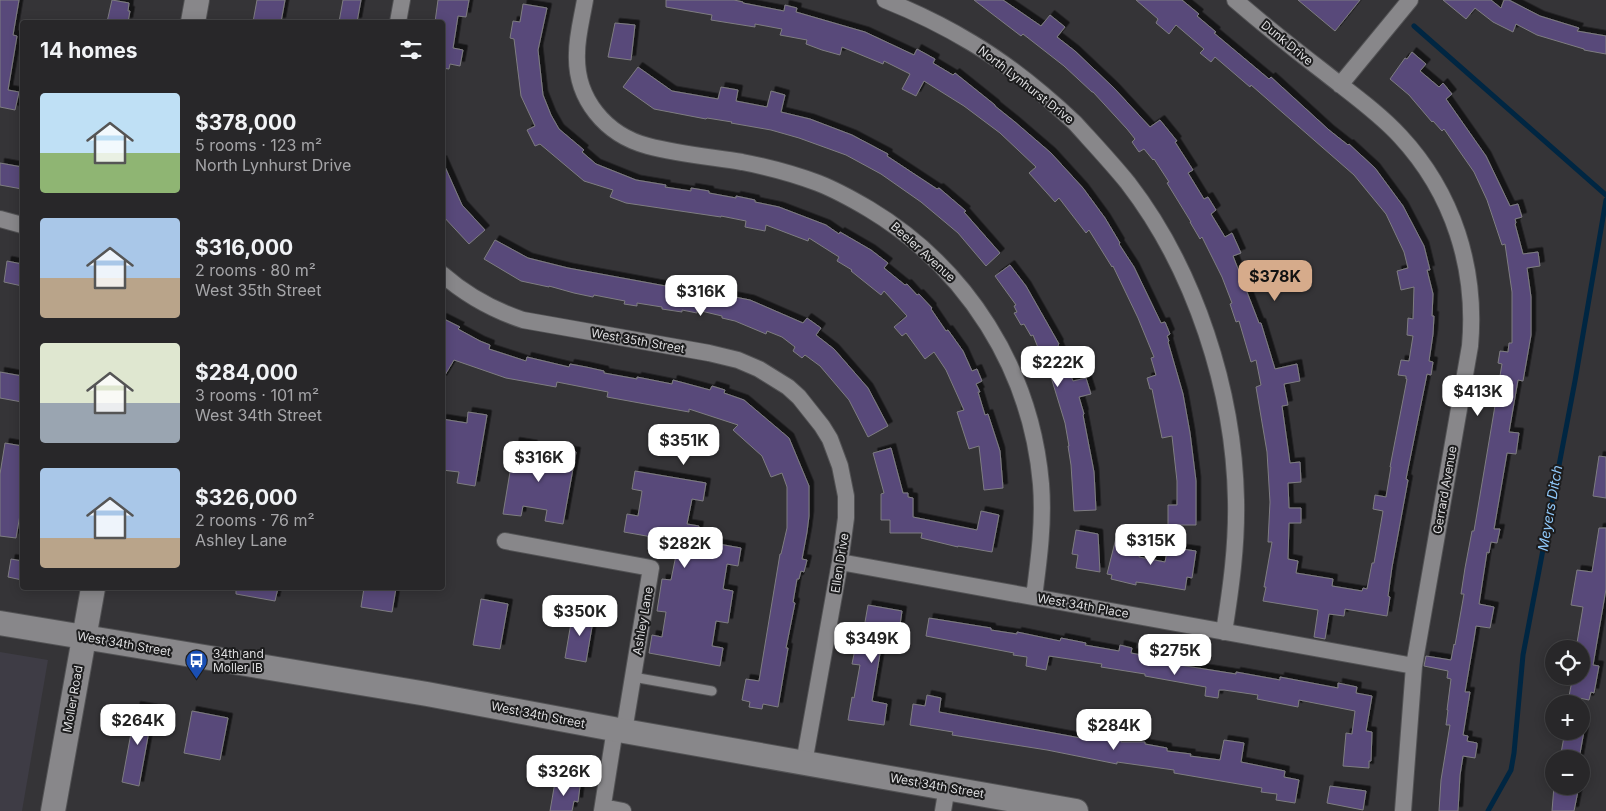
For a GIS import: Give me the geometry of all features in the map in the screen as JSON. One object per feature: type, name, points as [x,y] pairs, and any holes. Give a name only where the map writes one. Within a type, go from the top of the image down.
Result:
[{"type":"street","points":[[193,20],[196,0]]},
{"type":"street","points":[[398,20],[402,0]]},
{"type":"street","name":"Beeler Avenue","points":[[585,0],[577,55],[579,77],[586,98],[594,110],[618,134],[655,148],[742,162],[787,172],[846,195],[899,228],[958,283],[979,311],[1006,358],[1024,398],[1035,442],[1041,486],[1042,522],[1034,597]]},
{"type":"street","name":"North Lynhurst Drive","points":[[885,0],[934,22],[993,56],[1066,115],[1128,184],[1172,253],[1194,301],[1212,350],[1230,430],[1234,465],[1236,524],[1232,582],[1224,632]]},
{"type":"street","name":"Dunk Drive","points":[[1235,0],[1282,41],[1340,85]]},
{"type":"street","points":[[1340,85],[1410,0]]},
{"type":"street","name":"Gerrard Avenue","points":[[1340,85],[1399,134],[1427,169],[1456,226],[1470,288],[1472,317],[1469,354],[1414,666],[1403,811]]},
{"type":"street","points":[[0,219],[20,224]]},
{"type":"street","name":"West 35th Street","points":[[445,276],[470,295],[496,309],[523,320],[709,353],[745,363],[759,369],[788,387],[804,403],[822,426]]},
{"type":"street","name":"Ellen Drive","points":[[804,763],[845,533],[846,496],[838,460],[830,439],[822,426]]},
{"type":"street","name":"Ashley Lane","points":[[505,541],[652,568],[633,677],[619,730],[602,809],[623,811]]},
{"type":"street","name":"West 34th Place","points":[[840,562],[1414,666]]},
{"type":"street","name":"Moller Road","points":[[53,811],[93,590]]},
{"type":"street","name":"West 34th Street","points":[[0,623],[427,694],[1076,811]]},
{"type":"street","points":[[943,811],[947,787]]},
{"type":"lane","points":[[633,677],[712,692]]},
{"type":"shaded area","points":[[0,652],[48,660],[22,811],[0,811]]},
{"type":"building","points":[[0,0],[19,0],[13,35],[17,36],[8,90],[19,92],[15,110],[0,107]]},
{"type":"building","points":[[112,0],[129,3],[128,20],[107,20]]},
{"type":"building","points":[[257,0],[285,0],[281,20],[253,20]]},
{"type":"building","points":[[343,0],[361,0],[357,20],[339,20]]},
{"type":"building","points":[[438,0],[469,0],[466,17],[458,16],[453,48],[463,50],[460,66],[450,64],[449,69],[445,68],[445,20],[435,20]]},
{"type":"building","points":[[666,0],[734,0],[784,11],[785,5],[797,8],[796,12],[865,32],[914,55],[917,49],[935,59],[933,63],[953,75],[955,73],[1051,153],[1083,188],[1105,218],[1134,267],[1161,323],[1165,322],[1170,334],[1167,336],[1168,342],[1183,394],[1190,433],[1196,481],[1196,525],[1168,525],[1168,505],[1177,505],[1177,481],[1172,436],[1162,438],[1152,389],[1150,389],[1147,378],[1156,375],[1151,358],[1154,357],[1138,318],[1113,266],[1089,230],[1086,233],[1059,198],[1055,202],[1029,173],[1036,167],[1000,133],[964,106],[924,81],[916,96],[902,89],[910,74],[884,61],[883,64],[842,47],[840,55],[822,50],[806,44],[807,40],[780,35],[782,29],[755,24],[755,27],[711,20],[712,15],[666,7]]},
{"type":"building","points":[[974,0],[1003,0],[1041,26],[1050,15],[1065,27],[1057,37],[1075,51],[1114,88],[1150,127],[1160,120],[1177,141],[1175,142],[1193,170],[1188,173],[1204,199],[1208,197],[1216,210],[1211,214],[1225,237],[1232,233],[1241,253],[1233,256],[1259,323],[1261,323],[1275,369],[1297,364],[1300,381],[1284,384],[1288,405],[1282,406],[1290,463],[1300,462],[1301,482],[1288,483],[1289,508],[1301,508],[1301,523],[1289,523],[1288,559],[1298,561],[1296,573],[1333,579],[1332,586],[1362,591],[1363,588],[1367,589],[1372,563],[1374,563],[1383,511],[1373,509],[1375,495],[1386,497],[1407,379],[1406,376],[1398,375],[1401,360],[1409,361],[1413,336],[1407,335],[1408,318],[1413,319],[1414,287],[1401,290],[1397,271],[1408,268],[1404,252],[1386,214],[1354,175],[1251,85],[1250,87],[1215,57],[1211,62],[1200,53],[1204,49],[1176,25],[1169,34],[1156,23],[1158,19],[1136,0],[1182,0],[1199,14],[1197,16],[1216,32],[1214,33],[1269,79],[1271,77],[1329,130],[1349,144],[1375,168],[1403,206],[1424,246],[1430,270],[1427,270],[1433,294],[1432,316],[1434,316],[1429,361],[1433,362],[1431,375],[1427,374],[1406,479],[1408,480],[1392,567],[1387,616],[1345,609],[1344,616],[1329,614],[1325,639],[1314,637],[1318,610],[1263,601],[1272,542],[1268,542],[1270,502],[1267,452],[1256,387],[1261,385],[1256,360],[1251,362],[1239,321],[1236,322],[1230,304],[1232,303],[1222,277],[1202,237],[1200,239],[1167,183],[1169,182],[1154,159],[1144,149],[1139,152],[1132,142],[1135,139],[1127,129],[1093,92],[1064,66],[1023,34],[1021,36]]},
{"type":"building","points":[[1298,0],[1360,0],[1335,31]]},
{"type":"building","points":[[1443,0],[1491,0],[1501,8],[1504,0],[1509,0],[1540,16],[1579,28],[1577,31],[1606,36],[1606,54],[1584,50],[1537,35],[1516,24],[1513,32],[1493,22],[1475,8],[1466,19]]},
{"type":"building","points":[[523,4],[547,8],[538,50],[543,95],[551,115],[559,129],[584,150],[582,152],[596,164],[636,180],[666,185],[665,187],[691,191],[691,188],[709,191],[709,193],[755,200],[755,202],[779,207],[826,225],[839,234],[840,232],[871,250],[888,263],[884,268],[905,285],[907,284],[917,295],[919,294],[932,308],[946,331],[948,330],[963,351],[972,371],[977,369],[982,381],[976,384],[980,392],[978,392],[985,415],[988,414],[1000,451],[1003,488],[984,490],[979,446],[969,449],[957,412],[964,410],[946,370],[934,352],[925,359],[906,333],[902,336],[894,327],[907,316],[884,291],[881,295],[852,270],[837,261],[839,257],[809,238],[808,241],[766,225],[765,231],[745,227],[746,221],[626,203],[610,197],[613,190],[584,181],[540,144],[535,146],[527,130],[535,126],[521,96],[514,39],[510,38],[513,21],[520,22]]},
{"type":"building","points":[[615,23],[635,25],[631,60],[608,57]]},
{"type":"building","points":[[1412,52],[1426,64],[1420,71],[1439,87],[1443,83],[1452,94],[1446,99],[1486,156],[1510,206],[1518,204],[1522,217],[1515,219],[1515,224],[1523,254],[1538,252],[1540,266],[1527,268],[1531,297],[1531,335],[1523,381],[1518,380],[1509,432],[1519,433],[1516,454],[1507,453],[1494,529],[1500,529],[1497,543],[1491,542],[1489,553],[1487,552],[1479,604],[1494,607],[1490,628],[1476,626],[1465,692],[1470,692],[1463,735],[1468,736],[1467,741],[1477,743],[1477,746],[1475,758],[1463,756],[1458,811],[1439,811],[1441,780],[1450,725],[1446,725],[1451,679],[1447,678],[1448,671],[1424,666],[1426,656],[1451,660],[1455,645],[1464,594],[1461,594],[1465,568],[1472,531],[1474,531],[1502,364],[1498,363],[1500,351],[1508,352],[1509,343],[1512,343],[1512,292],[1505,244],[1502,245],[1487,200],[1474,172],[1444,129],[1442,131],[1432,122],[1409,95],[1390,79],[1405,58],[1407,59]]},
{"type":"building","points":[[638,67],[672,91],[718,99],[721,87],[738,90],[736,101],[767,107],[771,91],[785,95],[781,112],[810,119],[852,135],[888,154],[887,156],[937,189],[939,188],[966,211],[964,212],[1000,253],[986,266],[958,233],[921,202],[881,174],[846,155],[771,130],[654,109],[623,87]]},
{"type":"building","points":[[0,163],[20,167],[20,189],[0,185]]},
{"type":"building","points":[[445,167],[462,205],[485,230],[469,244],[445,218]]},
{"type":"building","points":[[495,240],[528,258],[568,268],[750,300],[803,323],[807,318],[821,328],[816,335],[834,349],[868,388],[888,426],[868,437],[849,400],[820,366],[805,355],[802,358],[793,351],[795,347],[782,337],[767,331],[766,334],[735,321],[722,318],[722,316],[697,310],[697,313],[682,310],[682,312],[637,303],[637,306],[624,304],[625,301],[594,295],[593,297],[521,281],[484,259]]},
{"type":"building","points":[[7,261],[20,264],[20,286],[4,282]]},
{"type":"building","points":[[1010,265],[1026,286],[1059,344],[1073,381],[1086,378],[1091,394],[1079,397],[1084,414],[1094,472],[1096,510],[1074,511],[1069,446],[1065,423],[1051,377],[1033,335],[1031,336],[1024,324],[1021,325],[1014,313],[1017,312],[1014,306],[1016,305],[995,276]]},
{"type":"building","points":[[445,320],[460,327],[458,329],[490,345],[489,349],[526,361],[527,357],[569,367],[570,364],[586,367],[604,371],[604,373],[637,379],[637,377],[672,384],[673,380],[710,390],[712,386],[725,390],[724,393],[744,400],[789,438],[809,486],[809,516],[802,559],[807,560],[804,572],[801,571],[799,579],[797,579],[793,602],[795,603],[786,648],[788,648],[778,707],[763,704],[762,709],[749,707],[750,702],[742,700],[746,679],[759,681],[780,554],[787,528],[787,487],[782,473],[771,477],[762,456],[733,430],[738,425],[689,409],[689,412],[607,397],[608,392],[557,382],[556,387],[506,378],[454,360],[445,375]]},
{"type":"building","points":[[0,372],[20,376],[20,402],[0,398]]},
{"type":"building","points":[[468,412],[487,415],[475,486],[457,483],[459,472],[445,470],[445,419],[467,423]]},
{"type":"building","points":[[515,442],[533,445],[532,457],[556,461],[558,449],[576,452],[563,524],[545,521],[547,510],[523,506],[521,516],[503,514]]},
{"type":"building","points":[[5,443],[20,446],[20,515],[16,538],[0,536],[0,474]]},
{"type":"building","points":[[891,448],[903,493],[908,493],[908,497],[913,498],[913,517],[977,530],[981,511],[999,515],[992,552],[958,547],[921,538],[922,533],[890,533],[890,520],[881,520],[881,494],[884,493],[873,453]]},
{"type":"building","points":[[1599,456],[1606,457],[1606,498],[1593,496]]},
{"type":"building","points":[[635,471],[706,483],[703,501],[692,499],[687,524],[699,526],[696,540],[741,548],[738,566],[727,564],[723,589],[733,591],[728,623],[716,621],[712,646],[723,648],[720,666],[649,653],[652,635],[662,637],[666,612],[657,611],[662,579],[671,580],[676,555],[666,554],[669,540],[624,532],[627,514],[638,516],[642,491],[632,489]]},
{"type":"building","points":[[1599,528],[1606,528],[1606,589],[1593,665],[1599,666],[1594,693],[1591,692],[1590,696],[1569,695],[1571,685],[1590,685],[1590,640],[1578,640],[1583,607],[1571,605],[1577,570],[1592,572]]},
{"type":"building","points":[[1076,530],[1098,534],[1100,572],[1076,568],[1078,555],[1072,554]]},
{"type":"building","points":[[1116,538],[1142,543],[1139,557],[1165,562],[1168,547],[1196,551],[1192,578],[1187,577],[1185,590],[1136,582],[1136,585],[1111,579],[1112,575],[1107,574]]},
{"type":"building","points":[[11,559],[20,561],[20,580],[8,577]]},
{"type":"building","points":[[236,590],[278,590],[275,601],[236,594]]},
{"type":"building","points":[[364,590],[396,590],[392,612],[361,607]]},
{"type":"building","points":[[481,599],[508,604],[500,649],[473,645]]},
{"type":"building","points":[[868,605],[902,611],[899,632],[884,630],[872,701],[887,704],[884,725],[848,720],[860,665],[852,664],[856,644],[861,645]]},
{"type":"building","points":[[573,611],[594,615],[586,662],[565,658]]},
{"type":"building","points":[[929,618],[1060,641],[1061,638],[1086,643],[1085,645],[1119,651],[1120,645],[1132,648],[1131,653],[1173,661],[1173,664],[1280,680],[1280,677],[1338,688],[1338,683],[1357,687],[1356,693],[1372,696],[1366,731],[1372,732],[1369,768],[1343,766],[1346,733],[1352,734],[1355,711],[1299,700],[1298,707],[1257,699],[1258,695],[1224,690],[1219,690],[1218,698],[1205,696],[1206,687],[1101,667],[1102,664],[1049,656],[1046,670],[1026,666],[1027,657],[1013,655],[1014,653],[926,636]]},
{"type":"building","points":[[927,695],[941,698],[939,712],[1086,739],[1086,736],[1099,739],[1100,733],[1122,736],[1121,742],[1145,742],[1145,744],[1167,748],[1167,751],[1191,754],[1190,756],[1220,760],[1224,740],[1244,743],[1241,762],[1285,771],[1284,777],[1299,780],[1295,803],[1276,800],[1277,794],[1261,792],[1262,788],[1174,773],[1174,770],[1117,762],[1117,764],[1047,750],[952,735],[953,732],[910,725],[913,704],[925,706]]},
{"type":"building","points":[[136,706],[153,709],[139,786],[122,782]]},
{"type":"building","points":[[192,711],[228,718],[220,760],[184,753]]},
{"type":"building","points":[[1563,740],[1582,740],[1581,750],[1562,750]]},
{"type":"building","points":[[555,782],[580,786],[578,802],[574,801],[572,811],[550,811]]},
{"type":"building","points":[[1330,786],[1366,791],[1363,810],[1327,803]]},
{"type":"building","points":[[1553,795],[1577,795],[1574,811],[1552,811]]},
{"type":"waterway","points":[[1414,26],[1606,195]]},
{"type":"waterway","name":"Meyers Ditch","points":[[1488,811],[1511,770],[1523,655],[1575,381],[1606,200]]},
{"type":"place","name":"34th and Moller IB","points":[[197,680]]}]
